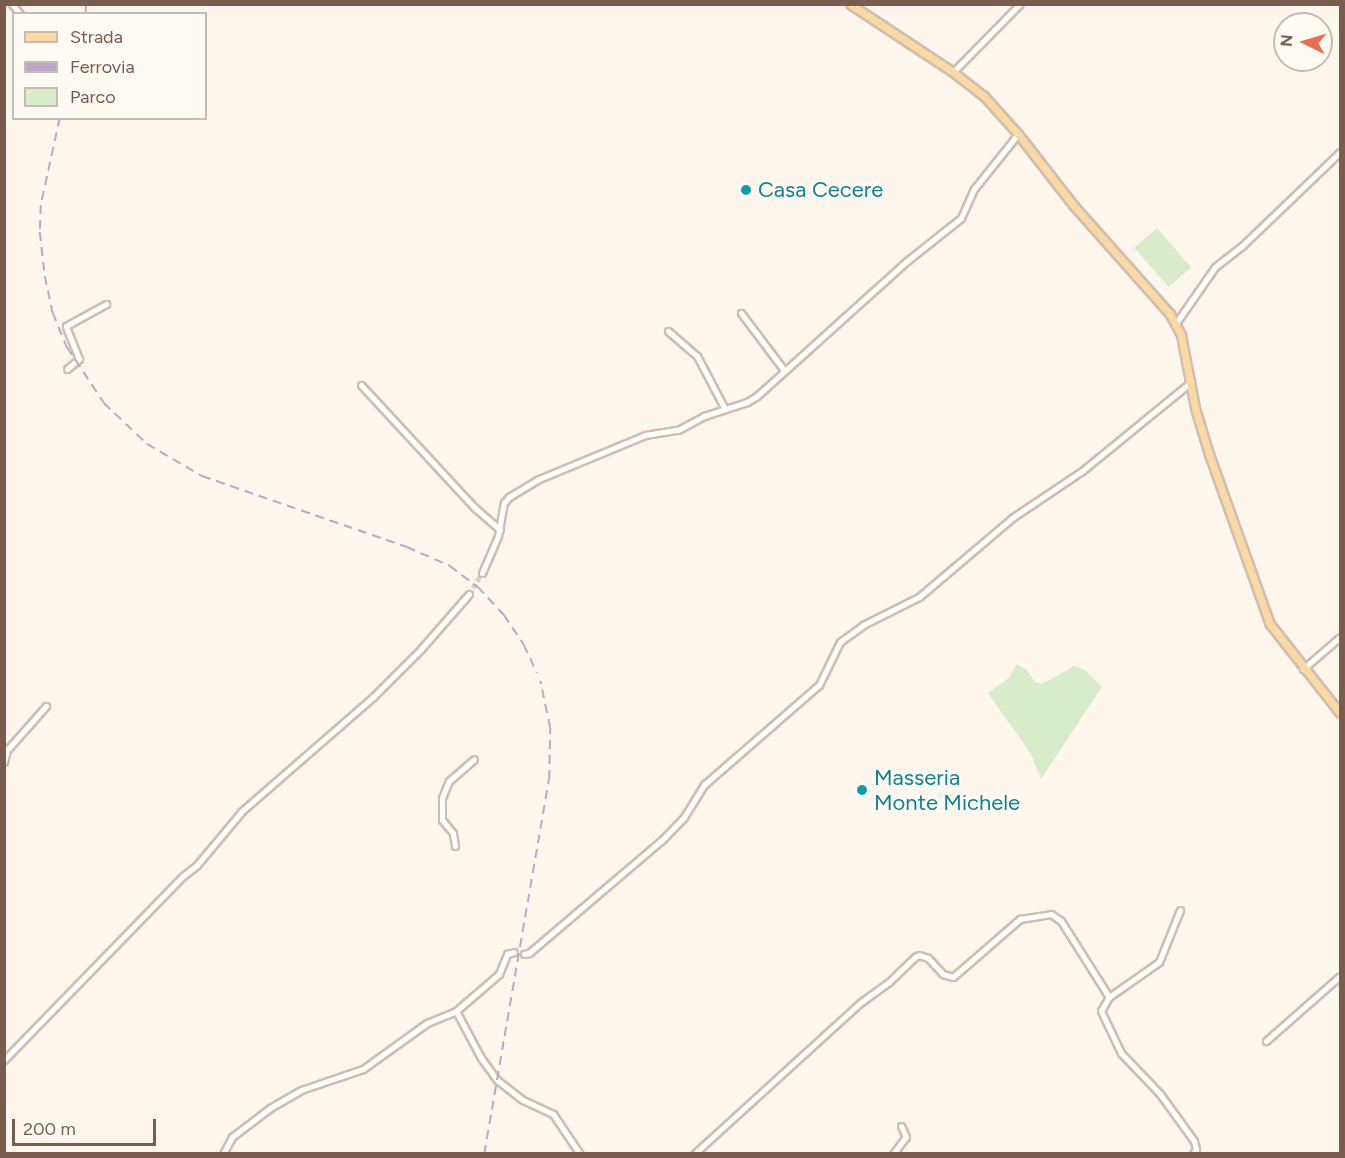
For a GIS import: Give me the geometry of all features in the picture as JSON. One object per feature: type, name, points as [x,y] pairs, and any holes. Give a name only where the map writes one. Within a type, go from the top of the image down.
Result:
[{"type":"main road","points":[[850,4],[953,72],[984,96],[1018,134],[1074,207],[1162,302],[1176,323],[1195,408],[1209,454],[1270,624],[1303,669],[1341,713]]},
{"type":"street","points":[[953,72],[1020,4]]},
{"type":"street","points":[[482,573],[500,530],[504,503],[524,487],[645,435],[678,430],[757,396],[907,261],[961,218],[974,189],[1018,134]]},
{"type":"street","points":[[1176,323],[1215,267],[1242,246],[1341,152]]},
{"type":"street","points":[[67,369],[79,359],[66,326],[106,303]]},
{"type":"street","points":[[741,313],[784,370]]},
{"type":"street","points":[[668,331],[697,356],[725,409]]},
{"type":"street","points":[[524,954],[529,953],[662,840],[684,817],[705,784],[819,685],[840,642],[863,625],[919,597],[1012,518],[1082,471],[1191,382]]},
{"type":"street","points":[[361,385],[476,508],[500,530]]},
{"type":"street","points":[[4,1060],[183,876],[203,859],[243,811],[373,697],[421,649],[469,594]]},
{"type":"street","points":[[1303,669],[1341,637]]},
{"type":"street","points":[[4,762],[7,750],[46,706]]},
{"type":"street","points":[[455,846],[453,833],[442,820],[442,798],[449,781],[474,759]]},
{"type":"street","points":[[1180,909],[1159,962],[1109,997],[1101,1011],[1121,1053],[1160,1094],[1187,1131],[1196,1145],[1193,1154]]},
{"type":"street","points":[[694,1154],[860,1004],[919,955],[928,958],[944,974],[953,977],[1020,919],[1051,914],[1061,921],[1109,997]]},
{"type":"street","points":[[223,1154],[232,1137],[270,1108],[301,1090],[363,1069],[427,1023],[456,1011],[499,974],[507,954],[514,952]]},
{"type":"street","points":[[1266,1041],[1341,976]]},
{"type":"street","points":[[456,1011],[481,1058],[497,1080],[523,1100],[553,1114],[579,1154]]},
{"type":"street","points":[[893,1154],[906,1137],[901,1126]]},
{"type":"green space","points":[[1157,228],[1191,267],[1168,287],[1134,248]]},
{"type":"green space","points":[[1016,664],[1026,669],[1035,682],[1042,684],[1074,666],[1085,670],[1102,687],[1041,779],[1031,754],[988,693],[1010,677]]},
{"type":"tunnel","points":[[469,594],[482,573]]},
{"type":"railway","points":[[85,12],[86,4]]},
{"type":"railway","points":[[60,120],[41,205],[40,232],[45,276],[53,313],[67,347],[104,403],[147,444],[202,476],[407,547],[450,566],[478,587],[504,615],[524,645],[537,673]]},
{"type":"railway","points":[[484,1154],[549,779],[550,728],[540,681]]},
{"type":"place","name":"Casa Cecere","points":[[746,190]]},
{"type":"place","name":"Masseria Monte Michele","points":[[862,790]]}]
